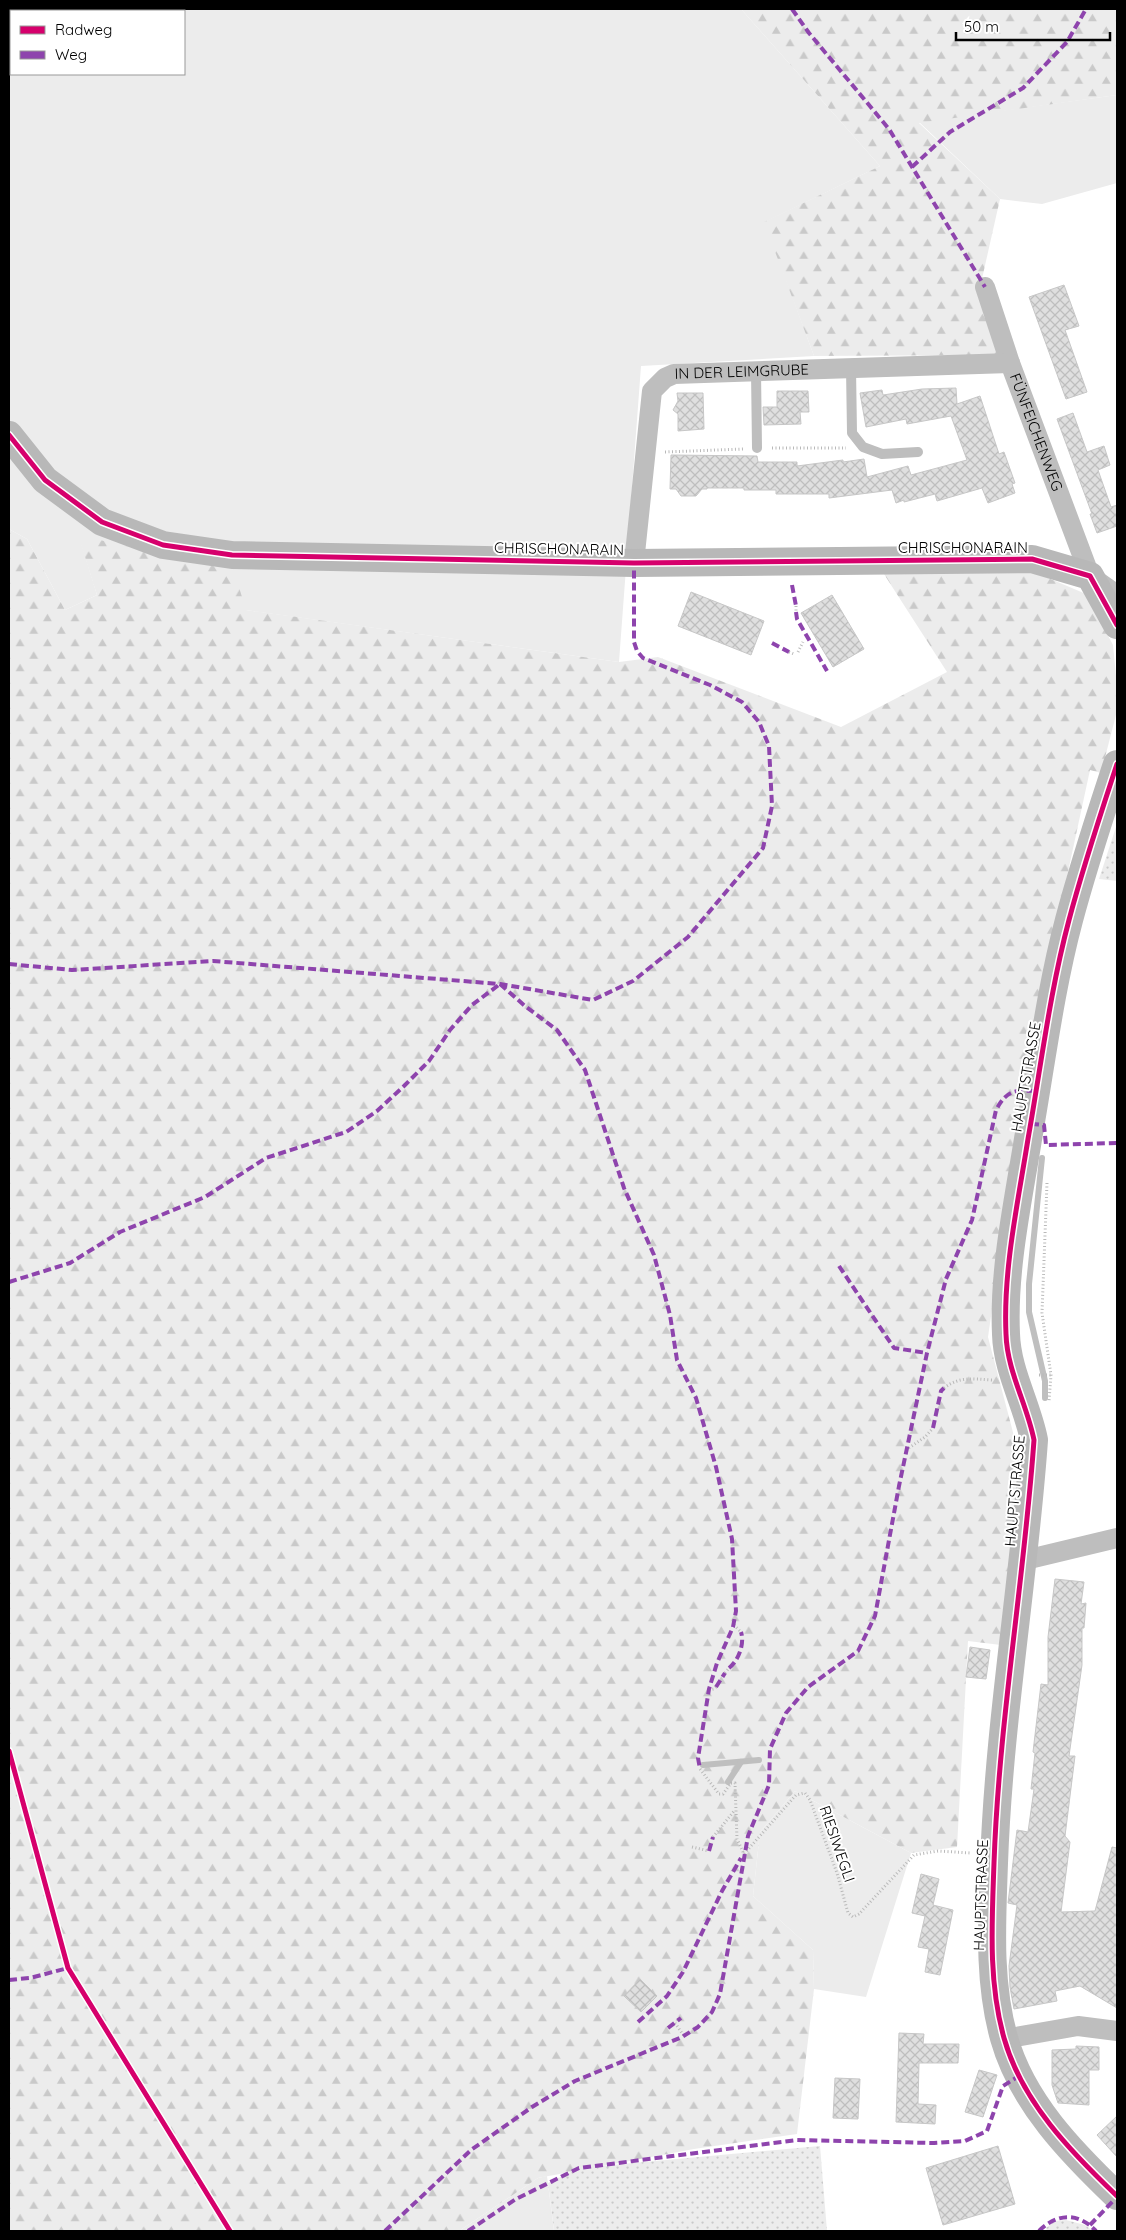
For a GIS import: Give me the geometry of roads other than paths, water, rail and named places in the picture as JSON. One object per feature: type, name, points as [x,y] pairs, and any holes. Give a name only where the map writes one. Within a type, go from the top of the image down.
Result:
[{"type":"street","name":"FÜNFEICHENWEG","points":[[985,287],[1010,363],[1090,576]]},
{"type":"street","name":"IN DER LEIMGRUBE","points":[[634,563],[652,391],[657,383],[674,374],[1010,363]]},
{"type":"street","name":"CHRISCHONARAIN","points":[[9,435],[45,480],[102,522],[163,545],[232,555],[634,563],[1032,559],[1090,576]]},
{"type":"street","points":[[1090,576],[1117,595]]},
{"type":"street","points":[[1090,576],[1117,625]]},
{"type":"street","name":"HAUPTSTRASSE","points":[[1117,764],[1069,920],[1052,999],[1014,1220],[1006,1306],[1006,1336],[1028,1378],[1030,1420],[1034,1440],[999,1765],[994,1854],[992,1982],[1004,2040],[1019,2076],[1050,2126],[1080,2160],[1117,2196]]},
{"type":"street","points":[[1021,1561],[1117,1538]]},
{"type":"street","points":[[1004,2040],[1078,2026],[1117,2031]]},
{"type":"lane","points":[[851,368],[852,433],[863,447],[882,454],[918,452]]},
{"type":"lane","points":[[756,371],[757,448]]},
{"type":"waterway","points":[[1042,1158],[1029,1284],[1029,1312],[1045,1381],[1045,1398]]},
{"type":"waterway","points":[[703,1765],[759,1760]]},
{"type":"waterway","points":[[728,1782],[741,1762]]}]
